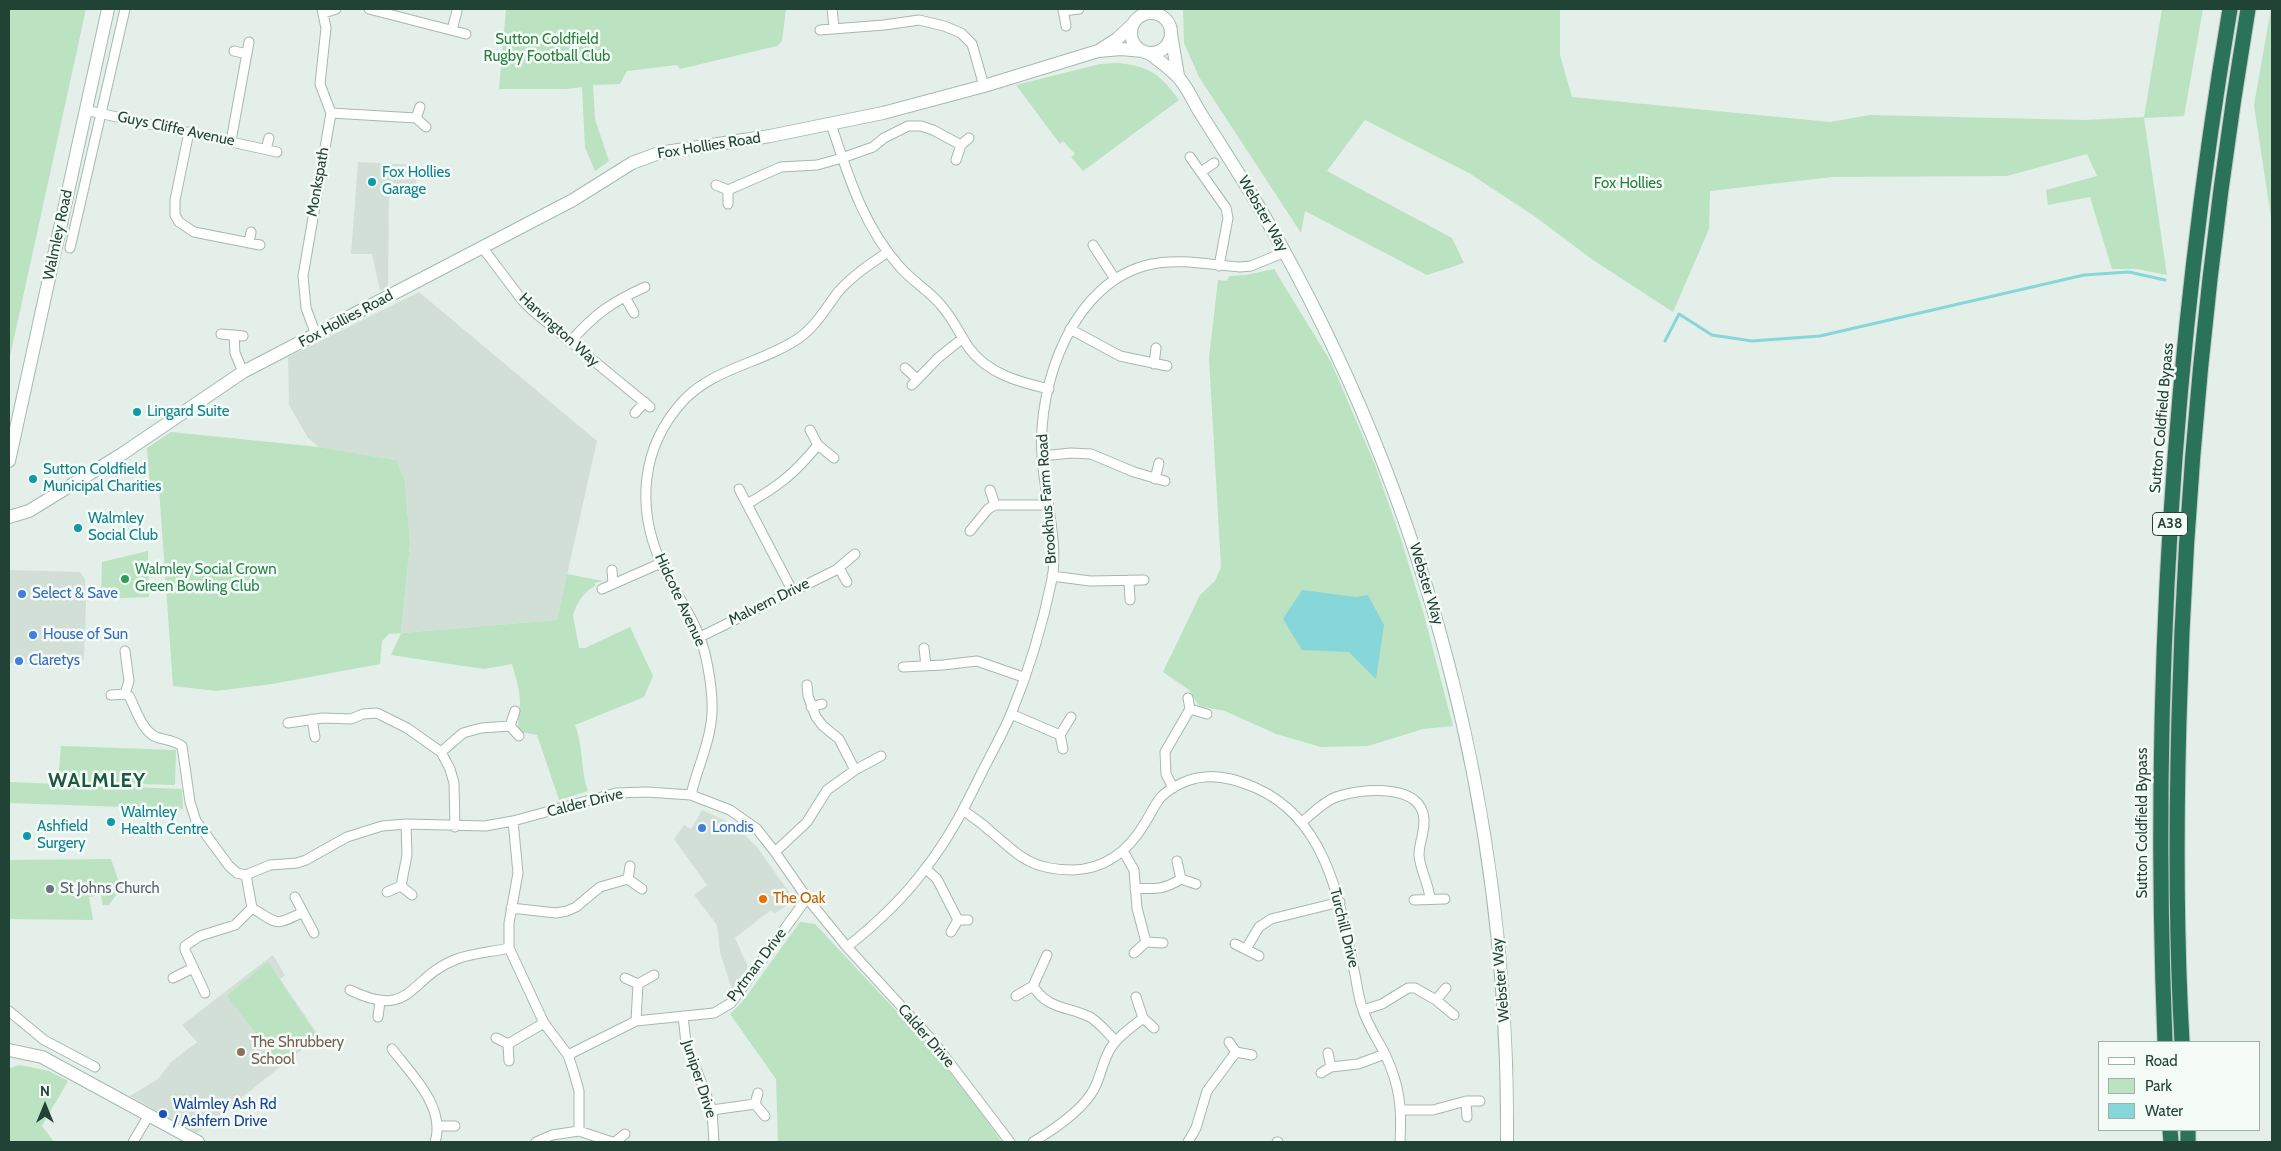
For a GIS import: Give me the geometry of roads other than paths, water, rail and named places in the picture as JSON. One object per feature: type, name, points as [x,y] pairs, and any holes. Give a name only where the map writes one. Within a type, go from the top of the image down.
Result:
[{"type":"highway","name":"Sutton Coldfield Bypass","points":[[2165,1041],[2160,896],[2160,768],[2169,536],[2192,282],[2208,155],[2230,9]]},
{"type":"highway","name":"A38","points":[[2182,1041],[2177,782],[2186,535],[2210,285],[2248,9]]},
{"type":"street","name":"Walmley Road","points":[[9,461],[108,9]]},
{"type":"street","points":[[70,248],[125,9]]},
{"type":"street","points":[[336,9],[323,11],[326,28],[320,84],[331,113],[416,118],[426,127]]},
{"type":"street","points":[[369,9],[466,34]]},
{"type":"street","points":[[832,9],[834,27]]},
{"type":"street","points":[[1066,26],[1063,10],[1079,9]]},
{"type":"street","name":"Webster Way","points":[[1166,9],[1178,76]]},
{"type":"street","points":[[452,30],[458,11]]},
{"type":"street","points":[[1154,13],[1162,16],[1170,28],[1169,42],[1162,49],[1146,52],[1136,46],[1132,39],[1139,17],[1154,13]]},
{"type":"street","name":"Fox Hollies Road","points":[[1098,51],[1117,39],[1139,17]]},
{"type":"street","points":[[820,30],[834,27],[884,25],[919,20],[944,26],[961,33],[972,44],[984,86]]},
{"type":"street","points":[[232,141],[249,42]]},
{"type":"street","name":"Fox Hollies Road","points":[[9,517],[29,511],[115,459],[243,372],[572,200],[615,172],[649,156],[770,136],[900,108],[984,86],[1098,51],[1121,49],[1146,52]]},
{"type":"street","points":[[234,51],[247,54]]},
{"type":"street","name":"Webster Way","points":[[1146,52],[1178,76],[1242,176],[1322,321],[1348,378],[1394,490],[1436,613],[1472,761],[1494,898],[1506,1038],[1507,1142]]},
{"type":"street","points":[[416,118],[420,107]]},
{"type":"street","name":"Guys Cliffe Avenue","points":[[86,110],[277,152]]},
{"type":"street","name":"Monkspath","points":[[316,335],[306,308],[303,276],[331,113]]},
{"type":"street","points":[[831,124],[860,205],[888,252],[914,282],[938,302],[950,316],[977,358],[989,368],[1016,380],[1049,388]]},
{"type":"street","points":[[716,185],[728,190],[781,167],[816,165],[842,158],[873,147],[884,138],[908,126],[921,126],[933,130],[961,145]]},
{"type":"street","points":[[189,132],[175,200],[175,215],[179,222],[194,232],[260,245]]},
{"type":"street","points":[[266,149],[268,138]]},
{"type":"street","points":[[956,160],[961,145],[969,138]]},
{"type":"street","points":[[1190,156],[1226,208],[1228,218],[1219,266]]},
{"type":"street","points":[[1201,172],[1214,163]]},
{"type":"street","points":[[728,190],[728,204]]},
{"type":"street","points":[[59,231],[73,234]]},
{"type":"street","points":[[249,243],[251,232]]},
{"type":"street","points":[[1093,245],[1115,279]]},
{"type":"street","name":"Harvington Way","points":[[482,247],[522,300],[647,405],[635,413]]},
{"type":"street","name":"Hidcote Avenue","points":[[691,794],[697,769],[708,738],[712,711],[711,686],[700,637],[661,563],[647,517],[646,478],[655,444],[670,416],[685,399],[700,387],[797,339],[824,313],[838,292],[853,277],[888,252]]},
{"type":"street","name":"Brookhus Farm Road","points":[[847,947],[896,905],[926,869],[963,810],[1011,714],[1044,616],[1052,576],[1053,558],[1042,456],[1042,428],[1049,388],[1059,352],[1070,329],[1096,295],[1115,279],[1134,269],[1152,263],[1169,262],[1219,266],[1251,266],[1285,252]]},
{"type":"street","points":[[570,342],[592,318],[644,287]]},
{"type":"street","points":[[625,297],[634,313]]},
{"type":"street","points":[[1070,329],[1120,356],[1167,366]]},
{"type":"street","points":[[221,334],[238,335],[235,353],[243,372]]},
{"type":"street","points":[[905,368],[915,382],[951,346],[963,338]]},
{"type":"street","points":[[1154,364],[1156,348]]},
{"type":"street","points":[[810,430],[818,445],[834,458]]},
{"type":"street","points":[[747,504],[774,489],[796,472],[818,445]]},
{"type":"street","points":[[1042,456],[1071,453],[1091,454],[1134,472],[1160,480],[1159,463]]},
{"type":"street","points":[[739,489],[792,590]]},
{"type":"street","points":[[990,490],[995,505]]},
{"type":"street","points":[[970,531],[988,509],[995,505],[1048,505]]},
{"type":"street","name":"Malvern Drive","points":[[700,637],[839,568],[855,554]]},
{"type":"street","points":[[602,589],[661,563]]},
{"type":"street","points":[[839,568],[847,582]]},
{"type":"street","points":[[612,570],[613,583]]},
{"type":"street","points":[[1052,576],[1090,581],[1144,580]]},
{"type":"street","points":[[1129,580],[1130,600]]},
{"type":"street","points":[[924,648],[926,666]]},
{"type":"street","points":[[124,651],[129,681],[124,694]]},
{"type":"street","points":[[903,667],[977,661],[1023,677]]},
{"type":"street","points":[[807,685],[812,708],[823,726],[839,739],[855,770]]},
{"type":"street","points":[[111,695],[124,694],[129,696],[145,728],[151,734],[173,740],[184,750],[190,802],[196,822],[229,866],[246,875],[252,908],[275,923],[282,922],[303,912]]},
{"type":"street","points":[[1173,788],[1166,774],[1165,752],[1190,710],[1188,698]]},
{"type":"street","points":[[812,708],[822,704]]},
{"type":"street","points":[[1190,710],[1207,714]]},
{"type":"street","points":[[510,726],[515,711]]},
{"type":"street","points":[[288,724],[312,719],[351,719],[363,714],[377,713],[425,739],[441,752],[450,769],[454,783],[455,827]]},
{"type":"street","points":[[1011,714],[1060,735]]},
{"type":"street","points":[[1063,749],[1060,735],[1070,717]]},
{"type":"street","points":[[312,719],[315,737]]},
{"type":"street","points":[[510,726],[519,736]]},
{"type":"street","points":[[441,752],[463,733],[481,728],[510,726]]},
{"type":"street","points":[[775,852],[807,822],[827,790],[855,770],[881,756]]},
{"type":"street","name":"Turchill Drive","points":[[963,810],[1028,861],[1060,870],[1090,868],[1106,862],[1124,851],[1136,837],[1161,797],[1189,780],[1206,776],[1225,778],[1268,794],[1284,804],[1302,822],[1322,855],[1340,902],[1362,1010],[1394,1076],[1402,1110],[1400,1142]]},
{"type":"street","points":[[1302,822],[1323,804],[1336,797],[1345,795],[1394,791],[1412,798],[1423,813],[1424,825],[1419,857],[1430,888],[1430,899]]},
{"type":"street","name":"Calder Drive","points":[[246,875],[270,865],[297,863],[306,860],[347,837],[382,826],[406,824],[455,827],[485,826],[513,821],[616,793],[662,792],[691,794],[730,810],[757,829],[807,898],[847,947],[933,1041],[1010,1142]]},
{"type":"street","points":[[513,821],[518,873],[511,908],[509,948],[544,1023],[568,1055],[579,1091],[581,1109],[579,1131]]},
{"type":"street","points":[[401,886],[407,855],[406,824]]},
{"type":"street","points":[[1124,851],[1134,870],[1137,908],[1146,942]]},
{"type":"street","points":[[1177,862],[1181,879]]},
{"type":"street","points":[[628,879],[630,866]]},
{"type":"street","points":[[926,869],[937,878],[958,920]]},
{"type":"street","points":[[511,908],[556,913],[567,911],[576,907],[600,887],[628,879]]},
{"type":"street","points":[[628,879],[642,889]]},
{"type":"street","points":[[1135,888],[1159,889],[1168,887],[1181,879]]},
{"type":"street","points":[[1181,879],[1196,884]]},
{"type":"street","points":[[387,892],[401,886]]},
{"type":"street","points":[[401,886],[412,895]]},
{"type":"street","points":[[295,897],[314,933]]},
{"type":"street","name":"Pytman Drive","points":[[568,1055],[636,1021],[714,1012],[731,1003],[807,898]]},
{"type":"street","points":[[1414,900],[1446,899]]},
{"type":"street","points":[[1246,949],[1258,927],[1272,919],[1340,902]]},
{"type":"street","points":[[205,993],[185,950],[187,942],[235,925],[252,908]]},
{"type":"street","points":[[958,920],[968,920]]},
{"type":"street","points":[[951,932],[958,920]]},
{"type":"street","points":[[1134,953],[1146,942],[1163,944]]},
{"type":"street","points":[[1235,944],[1259,956]]},
{"type":"street","points":[[350,990],[380,1001],[395,1000],[408,995],[436,969],[457,959],[509,948]]},
{"type":"street","points":[[1016,996],[1033,986],[1047,955]]},
{"type":"street","points":[[173,978],[193,968]]},
{"type":"street","points":[[638,984],[654,975]]},
{"type":"street","points":[[625,978],[638,984]]},
{"type":"street","points":[[636,1021],[638,984]]},
{"type":"street","points":[[1033,986],[1047,1002],[1094,1020],[1116,1042]]},
{"type":"street","points":[[1362,1010],[1382,1004],[1408,988],[1421,990],[1454,1015]]},
{"type":"street","points":[[1436,1000],[1446,988]]},
{"type":"street","points":[[1136,998],[1143,1018],[1154,1028]]},
{"type":"street","points":[[378,1017],[380,1001]]},
{"type":"street","points":[[9,1011],[44,1040],[95,1066]]},
{"type":"street","name":"Juniper Drive","points":[[683,1016],[686,1043],[712,1110],[714,1142]]},
{"type":"street","points":[[1034,1142],[1069,1117],[1093,1090],[1108,1051],[1143,1018]]},
{"type":"street","points":[[508,1044],[544,1023]]},
{"type":"street","points":[[496,1038],[508,1044]]},
{"type":"street","points":[[1229,1042],[1236,1052],[1252,1055]]},
{"type":"street","points":[[508,1044],[509,1061]]},
{"type":"street","points":[[392,1048],[425,1092],[433,1107],[437,1126],[435,1142]]},
{"type":"street","points":[[9,1050],[42,1058],[198,1142]]},
{"type":"street","points":[[1188,1142],[1196,1128],[1207,1090],[1236,1052]]},
{"type":"street","points":[[1328,1053],[1331,1067]]},
{"type":"street","points":[[1321,1072],[1331,1067],[1358,1064],[1385,1054]]},
{"type":"street","points":[[70,1072],[78,1058]]},
{"type":"street","points":[[755,1104],[758,1093]]},
{"type":"street","points":[[1466,1101],[1467,1117]]},
{"type":"street","points":[[1402,1110],[1433,1110],[1466,1101],[1480,1101]]},
{"type":"street","points":[[712,1110],[755,1104]]},
{"type":"street","points":[[755,1104],[765,1116]]},
{"type":"street","points":[[133,1142],[149,1116]]},
{"type":"street","points":[[437,1126],[455,1126]]},
{"type":"street","points":[[536,1142],[552,1135],[579,1131],[614,1142],[625,1134]]},
{"type":"water","points":[[1302,590],[1356,597],[1368,595],[1384,625],[1376,679],[1349,652],[1302,650],[1283,619]]},
{"type":"waterway","points":[[1665,341],[1679,314],[1712,335],[1752,341],[1820,336],[2084,275],[2129,272],[2165,280]]},
{"type":"place","name":"Fox Hollies Garage","points":[[372,182]]},
{"type":"place","name":"Lingard Suite","points":[[137,412]]},
{"type":"place","name":"Sutton Coldfield Municipal Charities","points":[[33,479]]},
{"type":"place","name":"Walmley Social Club","points":[[78,528]]},
{"type":"place","name":"Walmley Social Crown Green Bowling Club","points":[[125,579]]},
{"type":"place","name":"Select & Save","points":[[22,594]]},
{"type":"place","name":"House of Sun","points":[[33,635]]},
{"type":"place","name":"Claretys","points":[[19,661]]},
{"type":"place","name":"Walmley Health Centre","points":[[111,822]]},
{"type":"place","name":"Londis","points":[[702,828]]},
{"type":"place","name":"Ashfield Surgery","points":[[27,836]]},
{"type":"place","name":"St Johns Church","points":[[50,889]]},
{"type":"place","name":"The Oak","points":[[763,899]]},
{"type":"place","name":"The Shrubbery School","points":[[241,1052]]},
{"type":"place","name":"Walmley Ash Rd / Ashfern Drive","points":[[163,1114]]},
{"type":"district","name":"WALMLEY","points":[[97,781]]},
{"type":"park label","name":"Sutton Coldfield Rugby Football Club","points":[[547,48]]},
{"type":"park label","name":"Fox Hollies","points":[[1628,184]]}]
